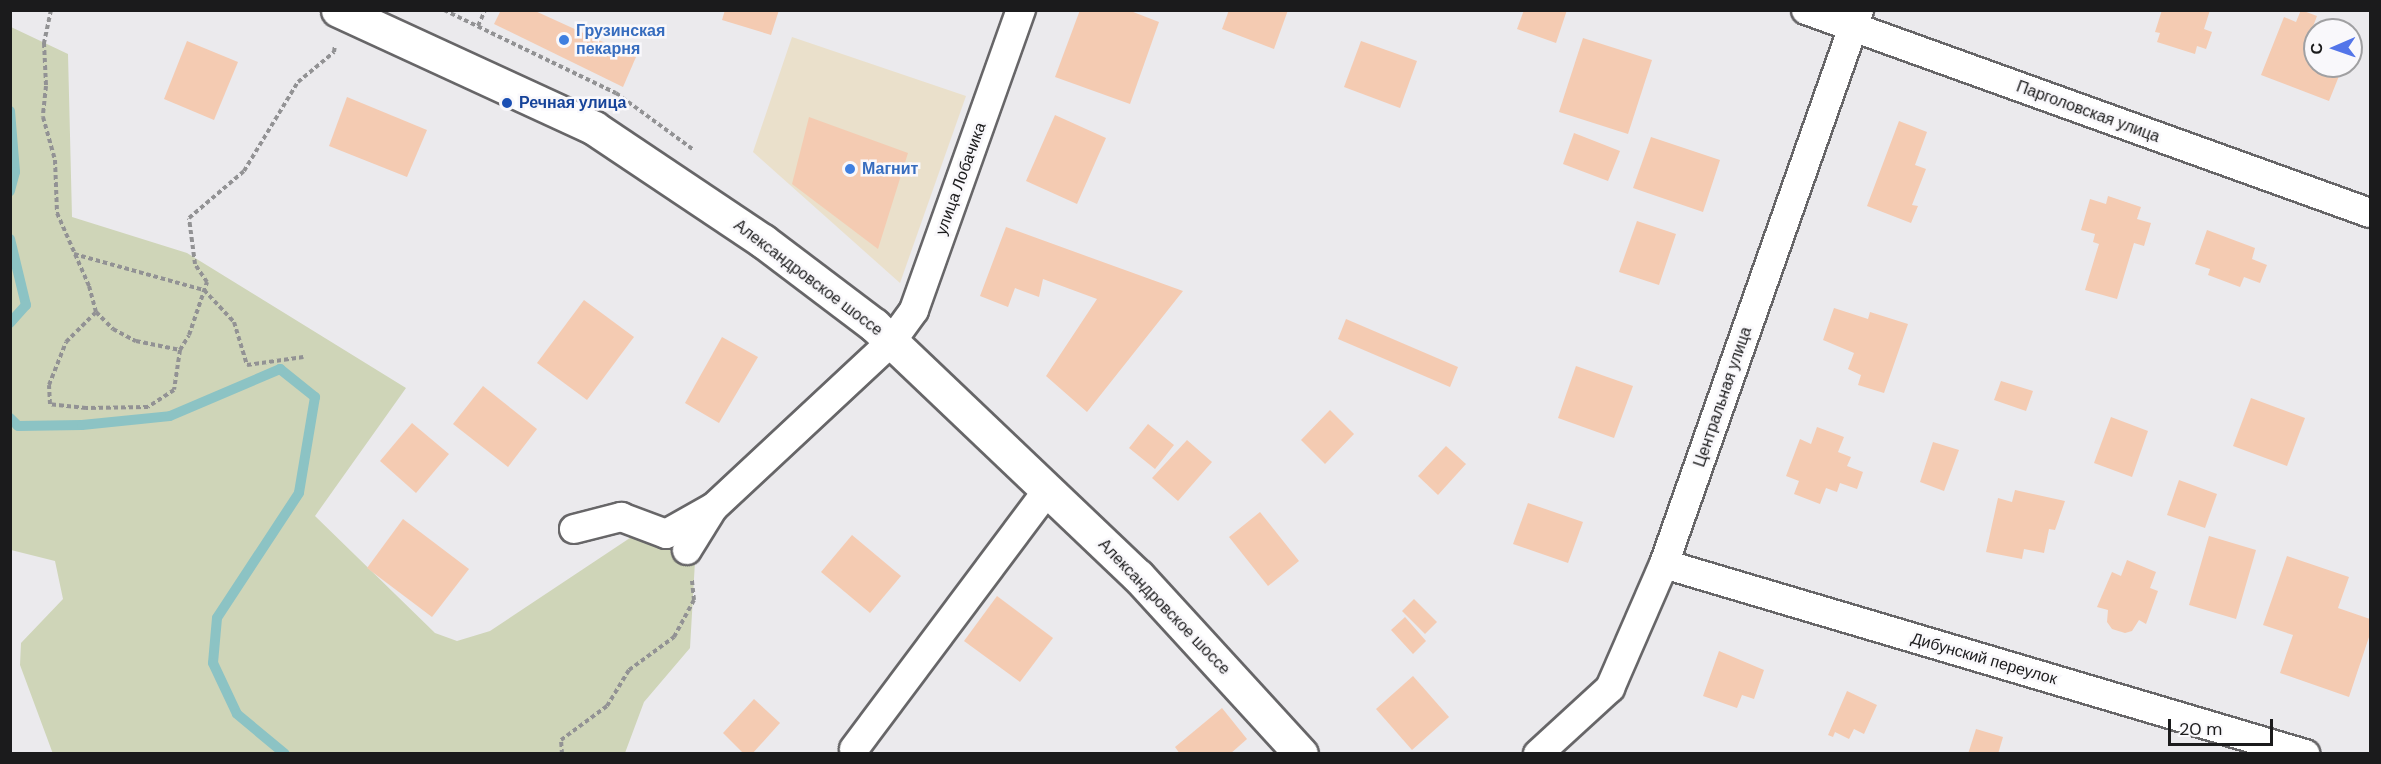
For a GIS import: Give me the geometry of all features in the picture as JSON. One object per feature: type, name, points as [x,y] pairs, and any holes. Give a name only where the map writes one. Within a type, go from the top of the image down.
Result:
[{"type":"street","name":"улица Лобачика","points":[[714,507],[891,342],[914,310],[1021,10]]},
{"type":"street","name":"Парголовская улица","points":[[1806,10],[1856,19],[2370,213]]},
{"type":"street","name":"Александровское шоссе","points":[[344,13],[594,128],[763,241],[891,342],[1048,490],[1138,576],[1301,753]]},
{"type":"street","name":"Центральная улица","points":[[1538,753],[1610,688],[1664,564],[1856,19]]},
{"type":"street","points":[[854,749],[1048,490]]},
{"type":"street","points":[[574,529],[621,517],[666,534],[714,507]]},
{"type":"street","points":[[687,550],[714,507]]},
{"type":"street","name":"Дибунский переулок","points":[[1664,564],[2305,753]]},
{"type":"path","points":[[51,10],[44,43],[46,86],[43,117],[55,160],[57,213],[96,312],[114,329],[136,341],[180,350]]},
{"type":"path","points":[[478,26],[485,10]]},
{"type":"path","points":[[96,312],[66,342],[49,385],[50,404],[86,408],[148,407],[174,390],[180,350],[189,335],[207,282],[195,264],[189,218],[244,171],[298,82],[334,52],[336,33],[344,13]]},
{"type":"path","points":[[74,254],[204,290],[234,322],[247,365],[303,357]]},
{"type":"path","points":[[561,753],[561,740],[607,706],[629,670],[674,637],[694,600],[687,550]]},
{"type":"shaded area","points":[[792,37],[966,96],[900,283],[753,152]]},
{"type":"green space","points":[[11,27],[68,54],[72,217],[187,253],[406,388],[315,516],[435,633],[457,641],[490,631],[663,516],[696,544],[690,648],[644,702],[625,753],[53,754],[20,665],[21,643],[63,599],[55,561],[11,550]]},
{"type":"building","name":"Грузинская пекарня","points":[[501,10],[533,10],[636,57],[623,87],[494,24]]},
{"type":"building","points":[[725,10],[779,10],[771,35],[722,20]]},
{"type":"building","points":[[1080,10],[1128,10],[1159,22],[1130,104],[1055,77]]},
{"type":"building","points":[[1229,10],[1288,10],[1274,49],[1222,29]]},
{"type":"building","points":[[1524,10],[1567,10],[1556,43],[1517,29]]},
{"type":"building","points":[[2162,10],[2210,10],[2204,29],[2212,32],[2206,49],[2197,46],[2195,54],[2157,42],[2160,33],[2155,32]]},
{"type":"building","points":[[2301,10],[2317,16],[2316,18],[2303,18],[2303,78],[2338,78],[2329,101],[2261,75],[2284,17],[2296,22]]},
{"type":"building","points":[[1583,38],[1652,60],[1628,134],[1559,112]]},
{"type":"building","points":[[187,41],[238,62],[214,120],[164,99]]},
{"type":"building","points":[[1361,41],[1417,61],[1400,108],[1344,87]]},
{"type":"building","points":[[347,97],[427,130],[407,177],[329,146]]},
{"type":"building","points":[[1055,115],[1106,138],[1077,204],[1026,181]]},
{"type":"building","name":"Магнит","points":[[809,117],[908,153],[878,249],[792,184]]},
{"type":"building","points":[[1899,121],[1927,132],[1915,165],[1926,169],[1912,205],[1918,206],[1911,223],[1867,206]]},
{"type":"building","points":[[1574,133],[1620,151],[1608,181],[1563,164]]},
{"type":"building","points":[[1651,137],[1720,160],[1703,212],[1633,188]]},
{"type":"building","points":[[2108,196],[2141,207],[2137,219],[2151,223],[2144,246],[2134,243],[2117,299],[2085,290],[2099,244],[2093,242],[2095,234],[2081,230],[2090,199],[2106,204]]},
{"type":"building","points":[[1637,221],[1676,234],[1659,285],[1619,272]]},
{"type":"building","points":[[1006,227],[1183,291],[1087,412],[1046,376],[1097,299],[1043,279],[1039,297],[1015,288],[1008,307],[980,296]]},
{"type":"building","points":[[2207,230],[2255,248],[2252,259],[2267,265],[2260,283],[2244,277],[2240,287],[2208,275],[2210,269],[2195,264]]},
{"type":"building","points":[[584,300],[634,337],[587,400],[537,363]]},
{"type":"building","points":[[1834,308],[1868,319],[1870,312],[1908,324],[1884,393],[1858,385],[1861,375],[1848,369],[1854,353],[1823,340]]},
{"type":"building","points":[[1346,319],[1458,367],[1450,387],[1338,339]]},
{"type":"building","points":[[722,337],[758,357],[719,423],[685,403]]},
{"type":"building","points":[[1576,366],[1633,386],[1614,438],[1558,418]]},
{"type":"building","points":[[2001,381],[2033,391],[2026,411],[1994,400]]},
{"type":"building","points":[[483,386],[537,429],[508,467],[453,424]]},
{"type":"building","points":[[2251,398],[2305,418],[2287,466],[2233,446]]},
{"type":"building","points":[[1330,410],[1354,434],[1325,464],[1301,440]]},
{"type":"building","points":[[2111,417],[2148,431],[2132,477],[2094,463]]},
{"type":"building","points":[[412,423],[449,454],[416,493],[380,461]]},
{"type":"building","points":[[1148,424],[1174,445],[1155,469],[1129,448]]},
{"type":"building","points":[[1817,427],[1844,437],[1838,452],[1851,457],[1847,466],[1863,472],[1857,489],[1840,483],[1837,492],[1826,488],[1820,504],[1794,494],[1799,481],[1786,476],[1800,439],[1811,444]]},
{"type":"building","points":[[1187,440],[1212,462],[1178,501],[1152,478]]},
{"type":"building","points":[[1933,442],[1959,450],[1944,491],[1920,482]]},
{"type":"building","points":[[1446,446],[1466,464],[1438,495],[1418,476]]},
{"type":"building","points":[[2179,480],[2217,494],[2205,528],[2167,515]]},
{"type":"building","points":[[2015,490],[2065,501],[2055,530],[2049,529],[2044,553],[2024,549],[2022,559],[1986,552],[1998,498],[2012,502]]},
{"type":"building","points":[[1528,503],[1583,522],[1568,563],[1513,544]]},
{"type":"building","points":[[1260,512],[1299,561],[1268,586],[1229,537]]},
{"type":"building","points":[[403,519],[469,569],[432,617],[367,568]]},
{"type":"building","points":[[852,535],[901,576],[870,613],[821,572]]},
{"type":"building","points":[[2209,536],[2256,550],[2236,619],[2189,605]]},
{"type":"building","points":[[2287,556],[2349,577],[2338,608],[2370,619],[2370,634],[2349,697],[2280,673],[2293,635],[2263,625]]},
{"type":"building","points":[[2127,560],[2156,572],[2150,588],[2158,591],[2146,624],[2139,620],[2132,631],[2125,633],[2112,629],[2107,622],[2108,610],[2097,607],[2112,572],[2121,576]]},
{"type":"building","points":[[997,596],[1053,638],[1020,682],[964,641]]},
{"type":"building","points":[[1414,599],[1437,622],[1425,634],[1402,611]]},
{"type":"building","points":[[1405,617],[1426,641],[1413,654],[1391,630]]},
{"type":"building","points":[[1719,651],[1764,670],[1754,699],[1742,695],[1737,708],[1703,696]]},
{"type":"building","points":[[1413,676],[1449,717],[1412,750],[1376,709]]},
{"type":"building","points":[[1847,691],[1877,705],[1864,734],[1854,729],[1849,739],[1835,732],[1833,737],[1828,735]]},
{"type":"building","points":[[754,699],[780,723],[752,754],[744,754],[723,733]]},
{"type":"building","points":[[1222,708],[1247,739],[1230,754],[1180,754],[1175,747]]},
{"type":"building","points":[[1976,729],[2003,737],[1998,754],[1968,754]]},
{"type":"waterway","points":[[10,111],[15,172],[10,191]]},
{"type":"waterway","points":[[10,239],[26,305],[10,323]]},
{"type":"waterway","points":[[10,418],[18,426],[82,425],[170,416],[280,369],[315,397],[299,493],[217,618],[213,663],[237,714],[285,754]]},
{"type":"place","name":"Грузинская пекарня","points":[[564,40]]},
{"type":"place","name":"Речная улица","points":[[507,103]]},
{"type":"place","name":"Магнит","points":[[850,169]]}]
